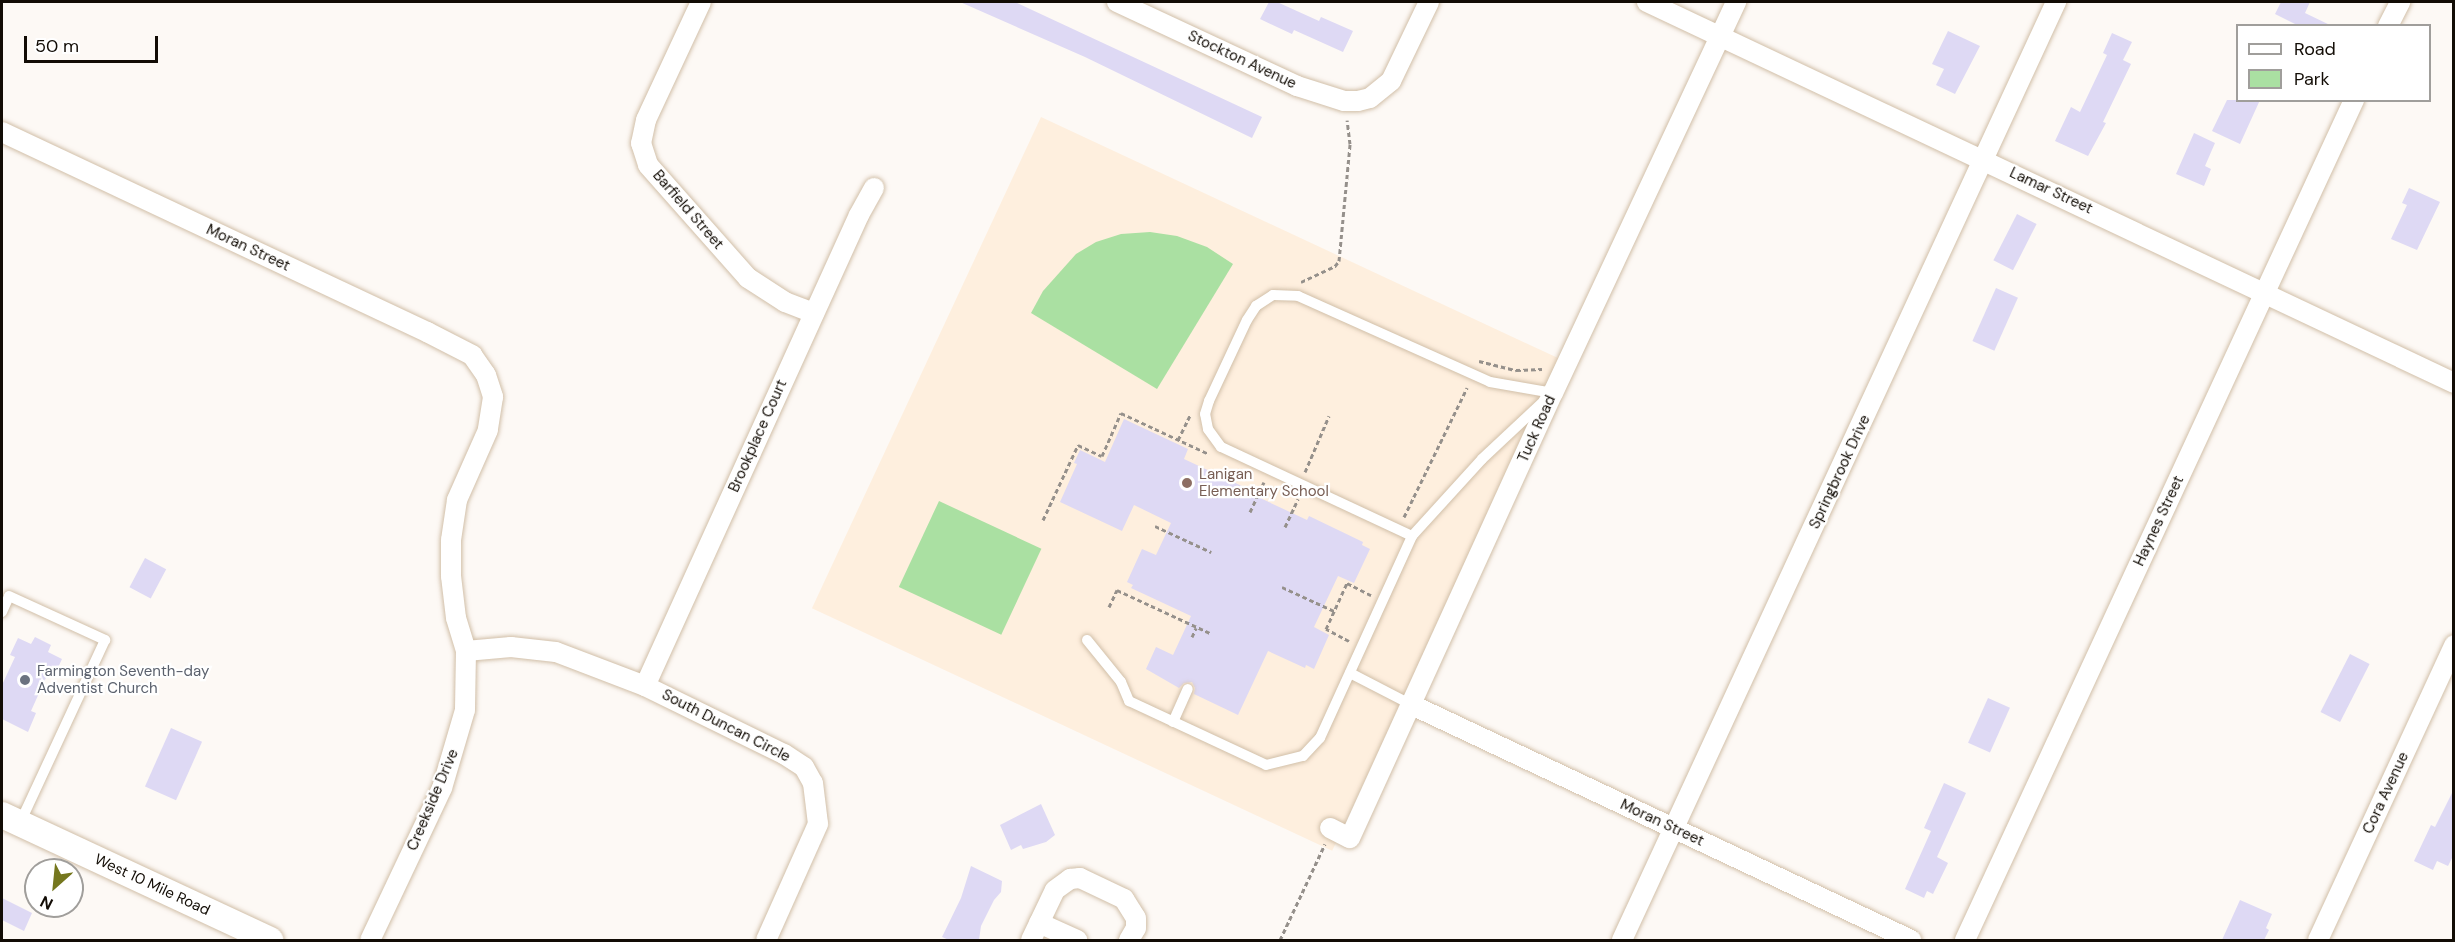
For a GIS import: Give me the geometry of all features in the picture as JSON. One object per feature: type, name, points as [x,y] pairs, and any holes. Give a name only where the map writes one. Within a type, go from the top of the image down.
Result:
[{"type":"street","name":"Barfield Street","points":[[701,2],[646,120],[641,143],[648,165],[748,278],[785,302],[814,313]]},
{"type":"street","name":"Stockton Avenue","points":[[1117,2],[1297,86],[1344,101],[1370,98],[1391,81],[1429,2]]},
{"type":"street","name":"Lamar Street","points":[[1647,2],[2454,383]]},
{"type":"street","name":"Tuck Road","points":[[1331,829],[1350,838],[1553,393],[1737,2]]},
{"type":"street","name":"Springbrook Drive","points":[[1622,940],[2056,2]]},
{"type":"street","points":[[2389,24],[2400,2]]},
{"type":"street","name":"Haynes Street","points":[[1965,940],[2353,102]]},
{"type":"street","name":"Moran Street","points":[[2,132],[427,332],[472,355],[486,375]]},
{"type":"street","name":"Brookplace Court","points":[[645,686],[814,313],[874,188]]},
{"type":"street","name":"Creekside Drive","points":[[370,940],[442,788],[458,743],[465,710],[466,651],[456,618],[451,576],[451,540],[457,500],[488,430],[494,397],[486,375]]},
{"type":"street","name":"Cora Avenue","points":[[2318,940],[2454,645]]},
{"type":"street","name":"South Duncan Circle","points":[[466,651],[511,647],[556,652],[645,686],[784,754],[804,767],[813,783],[818,824],[765,940]]},
{"type":"street","name":"Moran Street","points":[[1412,705],[1911,940]]},
{"type":"street","name":"West 10 Mile Road","points":[[11,819],[270,940]]},
{"type":"street","points":[[1077,940],[1035,932],[1055,891],[1070,879],[1080,878],[1124,898],[1136,918],[1136,928],[1129,940]]},
{"type":"lane","points":[[1412,536],[1221,447],[1208,429],[1205,414],[1209,401],[1246,320],[1256,306],[1273,295],[1298,296],[1490,382],[1553,393]]},
{"type":"lane","points":[[1087,640],[1121,682],[1129,701],[1266,765],[1303,756],[1314,747],[1350,674],[1412,536],[1482,459],[1553,393]]},
{"type":"lane","points":[[2,612],[9,596],[105,640],[11,819]]},
{"type":"lane","points":[[1350,674],[1412,705]]},
{"type":"lane","points":[[1173,722],[1188,690]]},
{"type":"path","points":[[1299,284],[1335,266],[1339,261],[1350,144],[1344,101]]},
{"type":"path","points":[[1293,282],[1309,288]]},
{"type":"path","points":[[1472,360],[1516,370],[1542,369]]},
{"type":"path","points":[[1398,529],[1481,361]]},
{"type":"path","points":[[1178,440],[1193,409]]},
{"type":"path","points":[[1043,520],[1078,445],[1102,456],[1121,413],[1210,455]]},
{"type":"path","points":[[1250,512],[1265,480],[1273,484]]},
{"type":"path","points":[[1290,492],[1309,501]]},
{"type":"path","points":[[1155,526],[1211,552]]},
{"type":"path","points":[[1354,632],[1349,641],[1325,631],[1347,582],[1371,595]]},
{"type":"path","points":[[1366,604],[1375,585]]},
{"type":"path","points":[[1282,587],[1334,611]]},
{"type":"path","points":[[1109,607],[1117,590],[1210,633]]},
{"type":"path","points":[[1192,637],[1197,627]]},
{"type":"path","points":[[1280,940],[1331,829]]},
{"type":"shaded area","name":"Lanigan Elementary School","points":[[1041,117],[1561,360],[1332,851],[812,608]]},
{"type":"green space","points":[[1150,232],[1177,236],[1207,247],[1233,264],[1157,389],[1031,313],[1043,291],[1076,254],[1096,242],[1121,234]]},
{"type":"green space","points":[[939,501],[1041,549],[1001,635],[899,587]]},
{"type":"building","points":[[960,2],[1015,2],[1262,117],[1252,138],[1085,57]]},
{"type":"building","points":[[1269,2],[1277,2],[1319,21],[1321,17],[1353,31],[1343,52],[1294,30],[1292,34],[1260,19]]},
{"type":"building","points":[[2281,2],[2310,2],[2305,13],[2328,24],[2295,24],[2275,14]]},
{"type":"building","points":[[1948,31],[1980,46],[1955,94],[1936,85],[1944,69],[1932,64]]},
{"type":"building","points":[[2112,33],[2132,42],[2123,60],[2131,64],[2103,122],[2106,123],[2088,156],[2055,141],[2071,107],[2080,112],[2107,55],[2103,53]]},
{"type":"building","points":[[2227,100],[2259,102],[2240,144],[2212,131]]},
{"type":"building","points":[[2194,133],[2215,143],[2205,166],[2211,169],[2204,186],[2176,174]]},
{"type":"building","points":[[2409,188],[2440,202],[2417,250],[2391,239],[2407,205],[2402,203]]},
{"type":"building","points":[[2017,214],[2037,224],[2013,270],[1993,260]]},
{"type":"building","points":[[1996,288],[2018,298],[1994,351],[1972,341]]},
{"type":"building","name":"Lanigan Elementary School","points":[[1124,419],[1188,449],[1184,459],[1307,520],[1309,516],[1363,542],[1362,545],[1370,549],[1354,583],[1338,576],[1314,627],[1329,635],[1314,669],[1306,665],[1305,668],[1268,651],[1238,715],[1194,694],[1195,688],[1192,682],[1184,683],[1179,688],[1146,669],[1156,647],[1173,655],[1191,616],[1131,588],[1133,585],[1127,582],[1142,549],[1156,555],[1171,523],[1134,505],[1122,531],[1060,502],[1077,464],[1074,463],[1080,450],[1105,462]]},
{"type":"building","points":[[145,558],[166,569],[151,598],[130,587]]},
{"type":"building","name":"Farmington Seventh-day Adventist Church","points":[[35,637],[51,645],[48,652],[62,659],[55,674],[49,671],[31,711],[36,713],[28,732],[2,719],[2,685],[15,657],[10,655],[18,638],[31,644]]},
{"type":"building","points":[[2350,654],[2370,664],[2340,722],[2320,712]]},
{"type":"building","points":[[1988,698],[2010,708],[1990,753],[1968,743]]},
{"type":"building","points":[[171,728],[202,742],[176,800],[145,786]]},
{"type":"building","points":[[1944,783],[1966,793],[1937,857],[1948,863],[1933,894],[1927,891],[1924,898],[1905,889],[1931,831],[1924,828]]},
{"type":"building","points":[[2454,789],[2454,854],[2448,866],[2437,861],[2433,870],[2414,861],[2431,825],[2435,827]]},
{"type":"building","points":[[1041,804],[1055,835],[1046,842],[1023,849],[1021,845],[1011,850],[1000,825]]},
{"type":"building","points":[[971,866],[1002,881],[1001,892],[994,900],[981,926],[979,940],[949,940],[942,937],[961,898]]},
{"type":"building","points":[[2,898],[24,909],[24,918],[30,918],[24,931],[2,920]]},
{"type":"building","points":[[2240,900],[2272,914],[2266,928],[2269,930],[2264,940],[2222,940]]},
{"type":"place","name":"Lanigan Elementary School","points":[[1187,483]]},
{"type":"place","name":"Farmington Seventh-day Adventist Church","points":[[25,680]]}]
